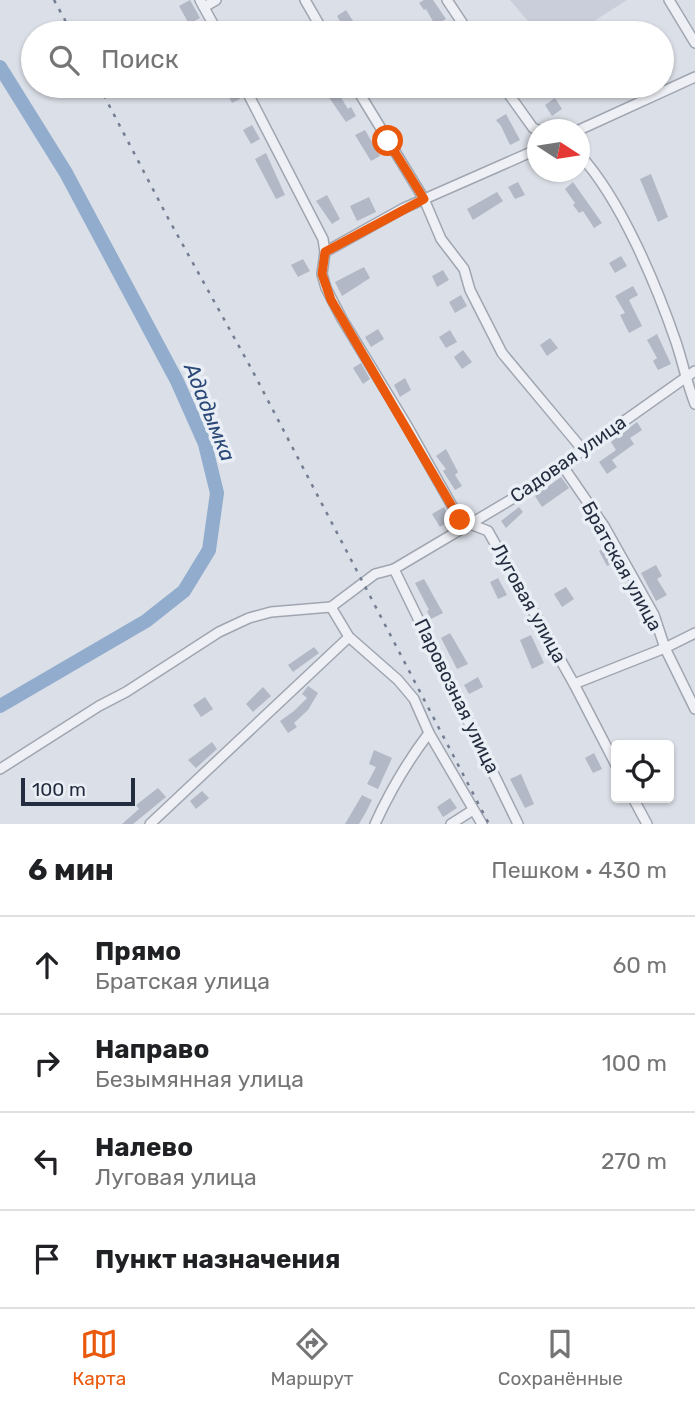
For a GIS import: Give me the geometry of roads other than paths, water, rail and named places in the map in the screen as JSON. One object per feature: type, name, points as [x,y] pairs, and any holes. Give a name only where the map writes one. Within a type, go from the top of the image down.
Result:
[{"type":"street","points":[[212,21],[202,3],[216,0]]},
{"type":"street","points":[[305,0],[317,21]]},
{"type":"street","points":[[447,0],[460,21]]},
{"type":"street","points":[[669,0],[695,43]]},
{"type":"street","points":[[674,87],[695,77]]},
{"type":"street","name":"Луговая улица","points":[[250,98],[323,239],[325,252],[322,274],[331,300],[460,520],[488,531],[611,755]]},
{"type":"street","points":[[362,98],[424,199],[441,239],[464,269],[471,290],[502,353],[583,450]]},
{"type":"street","points":[[512,98],[527,120]]},
{"type":"street","points":[[590,125],[649,98]]},
{"type":"street","points":[[325,252],[424,199],[527,153]]},
{"type":"street","points":[[590,166],[619,211],[665,314],[695,404]]},
{"type":"street","name":"Садовая улица","points":[[331,607],[375,574],[394,569],[539,483],[695,371]]},
{"type":"street","name":"Братская улица","points":[[562,465],[604,526],[654,615],[665,648],[695,709]]},
{"type":"street","name":"Паровозная улица","points":[[394,569],[518,824]]},
{"type":"street","points":[[0,769],[219,632],[249,618],[271,612],[331,607],[349,637],[398,680],[414,699],[429,733],[482,824]]},
{"type":"street","points":[[574,684],[665,648],[695,633]]},
{"type":"street","points":[[150,824],[349,637]]},
{"type":"street","points":[[375,824],[410,758],[429,733]]},
{"type":"street","points":[[636,803],[647,824]]},
{"type":"street","points":[[451,824],[473,810]]},
{"type":"waterway","name":"Ададымка","points":[[0,67],[66,173],[177,381],[205,444],[217,493],[209,550],[184,591],[146,621],[0,706]]},
{"type":"railway","points":[[54,0],[65,21]]},
{"type":"railway","points":[[105,98],[251,368],[489,824]]}]
